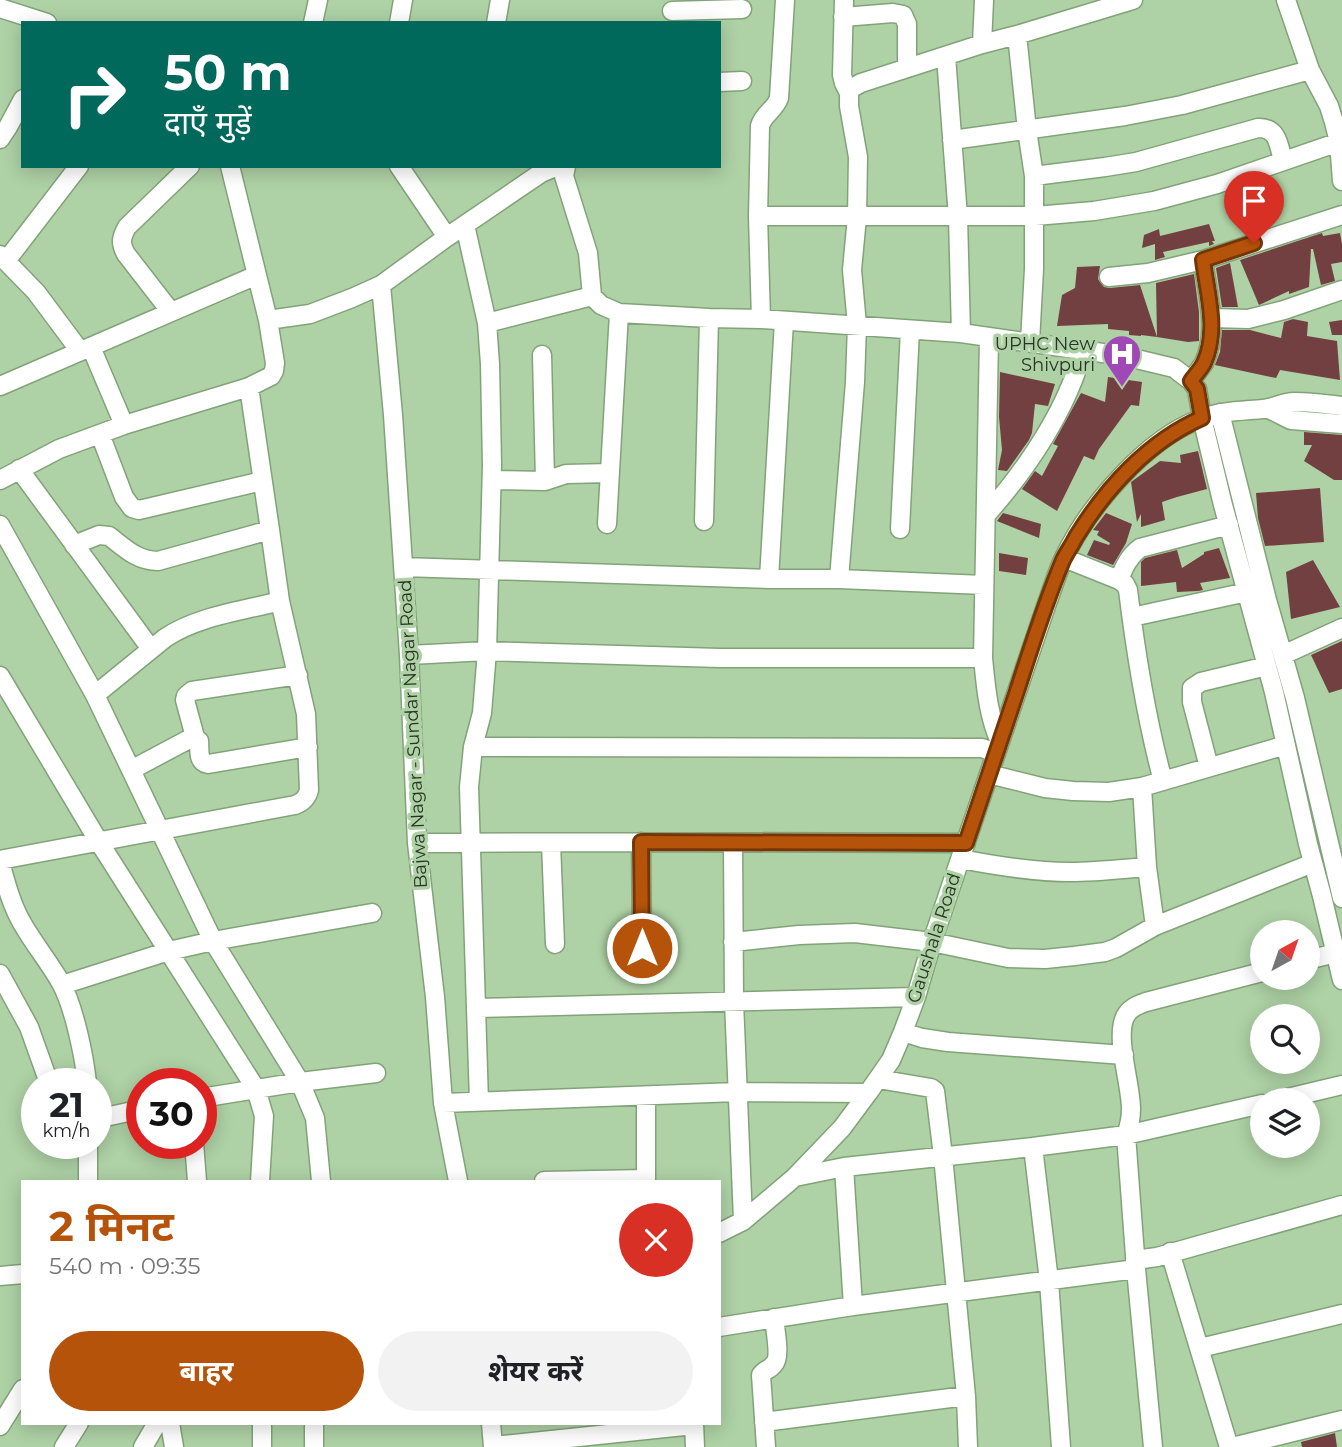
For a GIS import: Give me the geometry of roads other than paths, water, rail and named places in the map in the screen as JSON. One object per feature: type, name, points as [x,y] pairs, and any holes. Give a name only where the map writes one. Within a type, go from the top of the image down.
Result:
[{"type":"street","points":[[313,21],[318,0]]},
{"type":"street","points":[[399,21],[404,0]]},
{"type":"street","points":[[496,21],[500,0]]},
{"type":"street","points":[[761,319],[758,216],[760,126],[762,119],[779,99],[785,0]]},
{"type":"street","points":[[982,44],[984,0]]},
{"type":"street","points":[[849,93],[861,83],[982,44],[1017,36],[1109,4],[1133,0]]},
{"type":"street","points":[[1286,0],[1310,70],[1329,106],[1339,142],[1342,181]]},
{"type":"street","points":[[0,8],[41,21]]},
{"type":"street","points":[[839,579],[855,382],[857,325],[852,270],[858,217],[858,157],[849,93],[842,75],[844,8],[903,15],[907,24],[907,68]]},
{"type":"street","points":[[672,11],[742,9]]},
{"type":"street","points":[[1017,36],[1034,176],[1034,269],[1030,342]]},
{"type":"street","points":[[946,56],[958,217],[961,333]]},
{"type":"street","points":[[952,140],[1125,116],[1182,105],[1310,70]]},
{"type":"street","points":[[721,82],[742,81]]},
{"type":"street","points":[[0,139],[21,103]]},
{"type":"street","points":[[1034,176],[1136,162],[1258,128],[1269,129],[1276,135],[1283,161]]},
{"type":"street","points":[[758,216],[1035,216],[1094,211],[1154,201],[1217,184],[1339,142]]},
{"type":"street","points":[[77,168],[3,258],[85,349],[124,425]]},
{"type":"street","points":[[172,313],[121,245],[127,227],[188,168]]},
{"type":"street","points":[[0,480],[59,449],[124,425],[249,387],[271,376],[275,363],[268,320],[230,168]]},
{"type":"street","points":[[400,168],[447,237]]},
{"type":"street","points":[[268,320],[310,314],[381,285],[534,178],[557,168]]},
{"type":"street","points":[[560,168],[588,253],[592,296],[601,305],[619,313],[761,319],[961,333],[1124,356],[1174,368],[1191,381],[1197,389],[1229,525],[1267,666],[1342,980]]},
{"type":"street","points":[[1110,277],[1148,273],[1203,260],[1342,215]]},
{"type":"street","points":[[465,225],[487,323],[492,480],[487,651],[482,713],[473,747],[469,787],[479,1102]]},
{"type":"street","points":[[1191,381],[1207,352],[1212,318],[1203,260]]},
{"type":"street","points":[[0,386],[257,275]]},
{"type":"street","name":"Bajwa Nagar - Sundar Nagar Road","points":[[381,285],[393,415],[409,655],[416,843],[435,997],[443,1103],[458,1180]]},
{"type":"street","points":[[1212,318],[1248,319],[1342,290]]},
{"type":"street","points":[[487,323],[592,296]]},
{"type":"street","points":[[607,524],[619,313]]},
{"type":"street","points":[[704,521],[709,318]]},
{"type":"street","points":[[769,579],[784,321]]},
{"type":"street","points":[[900,530],[910,330]]},
{"type":"street","points":[[473,747],[998,748],[988,704],[984,659],[989,338]]},
{"type":"street","points":[[986,515],[1012,485],[1066,401],[1083,350]]},
{"type":"street","points":[[542,355],[545,481]]},
{"type":"street","points":[[85,1068],[62,985],[22,923],[12,902],[0,861],[295,805],[302,802],[309,790],[306,714],[280,601],[249,387]]},
{"type":"street","name":"Gaushala Road","points":[[721,1232],[743,1221],[795,1177],[842,1128],[891,1060],[916,997],[932,942],[1064,558],[1094,510],[1140,458],[1187,424],[1220,413],[1269,409],[1292,402],[1342,405]]},
{"type":"street","points":[[1269,409],[1291,420],[1342,424]]},
{"type":"street","points":[[1220,413],[1295,698],[1339,874],[1342,898]]},
{"type":"street","points":[[100,434],[124,497],[132,508],[139,510],[262,481]]},
{"type":"street","points":[[19,470],[150,649]]},
{"type":"street","points":[[492,480],[545,481],[566,474],[610,473]]},
{"type":"street","points":[[0,525],[94,695],[213,941],[300,1082],[315,1118],[321,1180]]},
{"type":"street","points":[[1119,579],[1126,563],[1140,548],[1229,525]]},
{"type":"street","points":[[74,545],[104,535],[137,557],[158,561],[270,530]]},
{"type":"street","points":[[1064,558],[1119,579],[1128,590],[1150,730],[1163,781]]},
{"type":"street","points":[[403,567],[985,585]]},
{"type":"street","points":[[1132,617],[1247,592]]},
{"type":"street","points":[[94,695],[177,630],[192,623],[280,601]]},
{"type":"street","points":[[1283,654],[1342,628]]},
{"type":"street","points":[[409,655],[487,651],[720,658],[984,659]]},
{"type":"street","points":[[1209,767],[1192,702],[1192,688],[1201,682],[1267,666]]},
{"type":"street","points":[[0,676],[99,842],[256,1089],[264,1116],[260,1180]]},
{"type":"street","points":[[298,676],[189,693],[185,699],[195,737],[199,741],[200,758],[204,764],[307,747]]},
{"type":"street","points":[[131,770],[195,737]]},
{"type":"street","points":[[989,774],[1045,788],[1109,792],[1142,788],[1286,745]]},
{"type":"street","points":[[1142,788],[1147,867],[1155,926]]},
{"type":"street","points":[[641,842],[642,948]]},
{"type":"street","points":[[416,843],[733,842],[964,851],[1006,868],[1047,871],[1147,867]]},
{"type":"street","points":[[733,842],[734,1001],[743,1221]]},
{"type":"street","points":[[551,843],[555,944]]},
{"type":"street","points":[[733,942],[799,935],[855,933],[932,942],[1008,958],[1045,959],[1105,952],[1155,926],[1316,872],[1339,874]]},
{"type":"street","points":[[62,985],[169,951],[372,913]]},
{"type":"street","points":[[1320,957],[1336,953]]},
{"type":"street","points":[[0,974],[29,1027],[44,1068]]},
{"type":"street","points":[[1153,1447],[1135,1265],[1126,1135],[1131,1109],[1122,1029],[1125,1015],[1135,1006],[1250,975]]},
{"type":"street","points":[[476,1008],[916,997]]},
{"type":"street","points":[[903,1032],[948,1042],[1124,1055]]},
{"type":"street","points":[[217,1095],[376,1073]]},
{"type":"street","points":[[1320,1090],[1342,1085]]},
{"type":"street","points":[[443,1103],[873,1086],[934,1089],[937,1097],[966,1396],[968,1447]]},
{"type":"street","points":[[646,1096],[646,1180]]},
{"type":"street","points":[[795,1177],[844,1167],[1126,1135],[1250,1107]]},
{"type":"street","points":[[1032,1147],[1049,1281],[1061,1447]]},
{"type":"street","points":[[87,1159],[88,1180]]},
{"type":"street","points":[[195,1159],[197,1180]]},
{"type":"street","points":[[844,1167],[853,1306]]},
{"type":"street","points":[[721,1327],[853,1306],[1049,1281],[1135,1265],[1170,1252],[1342,1205]]},
{"type":"street","points":[[1170,1252],[1231,1447],[1341,1425]]},
{"type":"street","points":[[0,1276],[21,1274]]},
{"type":"street","points":[[1200,1348],[1342,1314]]},
{"type":"street","points":[[766,1447],[761,1375],[765,1369],[772,1367],[777,1359],[774,1318]]},
{"type":"street","points":[[0,1426],[21,1392]]},
{"type":"street","points":[[764,1422],[966,1396]]},
{"type":"street","points":[[64,1447],[78,1425]]},
{"type":"street","points":[[143,1447],[156,1425]]},
{"type":"street","points":[[170,1425],[174,1447]]},
{"type":"street","points":[[262,1425],[262,1447]]},
{"type":"street","points":[[314,1425],[314,1447]]},
{"type":"street","points":[[491,1425],[493,1446],[685,1425]]},
{"type":"street","points":[[694,1425],[695,1447]]},
{"type":"place","name":"UPHC New Shivpuri","points":[[1122,388]]}]
